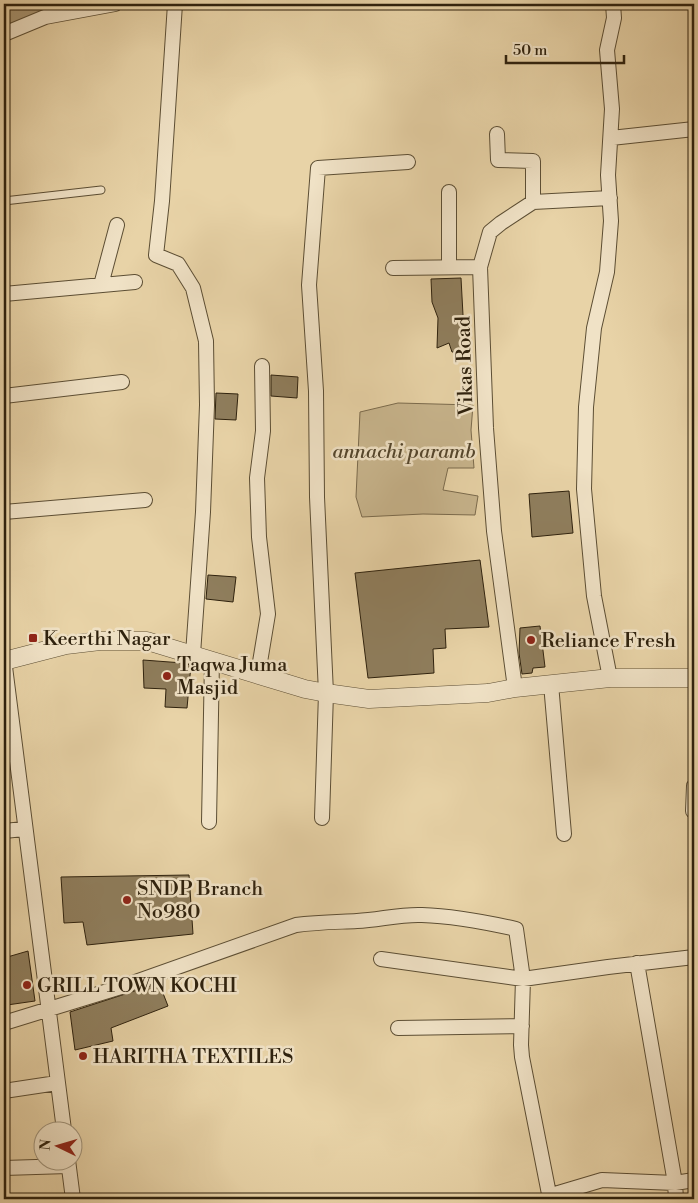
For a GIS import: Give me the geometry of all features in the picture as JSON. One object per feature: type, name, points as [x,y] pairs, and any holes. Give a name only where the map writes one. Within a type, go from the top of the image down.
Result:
[{"type":"street","points":[[4,34],[45,17],[115,4]]},
{"type":"street","points":[[175,4],[162,201],[156,255],[178,264],[193,288],[206,341],[207,405],[203,512],[193,654]]},
{"type":"street","points":[[610,678],[594,596],[584,489],[586,406],[594,328],[607,272],[611,221],[608,175],[612,109],[608,50],[614,18],[613,4]]},
{"type":"street","points":[[611,138],[694,129]]},
{"type":"street","points":[[497,134],[498,160],[533,161],[533,202],[610,198]]},
{"type":"street","points":[[322,818],[326,693],[316,497],[316,392],[309,285],[318,168],[408,162]]},
{"type":"street","points":[[449,192],[449,266]]},
{"type":"street","name":"Vikas Road","points":[[515,688],[494,531],[482,342],[480,267],[490,232],[533,202]]},
{"type":"street","points":[[101,285],[117,224]]},
{"type":"street","points":[[393,268],[480,267]]},
{"type":"street","points":[[4,294],[135,282]]},
{"type":"street","points":[[258,674],[268,614],[258,527],[257,478],[263,431],[262,366]]},
{"type":"street","points":[[4,396],[122,382]]},
{"type":"street","points":[[4,512],[145,500]]},
{"type":"street","points":[[63,1120],[24,829],[4,660],[66,645],[100,641],[147,641],[326,693],[369,698],[488,693],[515,688],[610,678],[694,678]]},
{"type":"street","points":[[209,822],[212,660]]},
{"type":"street","points":[[551,684],[564,834]]},
{"type":"street","points":[[693,811],[694,786]]},
{"type":"street","points":[[4,831],[24,829]]},
{"type":"street","points":[[4,1024],[121,987],[296,925],[421,915],[474,920],[516,928],[523,979],[522,1057],[549,1199],[555,1194],[602,1180],[675,1183],[694,1180]]},
{"type":"street","points":[[382,959],[523,979],[694,957]]},
{"type":"street","points":[[636,963],[675,1183],[676,1199]]},
{"type":"street","points":[[398,1028],[522,1026]]},
{"type":"street","points":[[4,1091],[58,1082]]},
{"type":"street","points":[[4,1168],[32,1166]]},
{"type":"street","points":[[69,1170],[72,1199]]},
{"type":"lane","points":[[4,201],[101,190]]},
{"type":"green space","name":"annachi paramb","points":[[398,403],[473,405],[471,430],[474,468],[448,468],[443,490],[478,496],[475,515],[423,514],[362,517],[356,497],[360,412]]},
{"type":"building","points":[[461,278],[465,352],[452,352],[449,343],[437,348],[438,318],[432,302],[431,279]]},
{"type":"building","points":[[271,375],[298,377],[297,398],[271,396]]},
{"type":"building","points":[[216,393],[238,394],[236,420],[215,419]]},
{"type":"building","points":[[569,491],[573,533],[532,537],[529,494]]},
{"type":"building","points":[[480,560],[489,627],[445,629],[446,648],[433,649],[434,673],[368,678],[355,573]]},
{"type":"building","points":[[208,575],[236,577],[233,602],[206,599]]},
{"type":"building","name":"Reliance Fresh","points":[[540,626],[545,667],[533,668],[532,673],[522,674],[519,653],[520,628]]},
{"type":"building","name":"Taqwa Juma Masjid","points":[[143,660],[191,665],[187,708],[165,707],[166,689],[144,688]]},
{"type":"building","name":"SNDP Branch No980","points":[[189,875],[193,934],[87,945],[83,922],[64,923],[61,877]]},
{"type":"building","points":[[28,951],[35,1001],[7,1005],[4,989],[4,958]]},
{"type":"building","points":[[159,983],[168,1006],[111,1028],[113,1041],[75,1050],[70,1012]]},
{"type":"waterway","points":[[4,21],[53,4]]},
{"type":"place","name":"Keerthi Nagar","points":[[33,638]]},
{"type":"place","name":"Reliance Fresh","points":[[531,640]]},
{"type":"place","name":"Taqwa Juma Masjid","points":[[167,676]]},
{"type":"place","name":"SNDP Branch No980","points":[[127,900]]},
{"type":"place","name":"GRILL TOWN KOCHI","points":[[27,985]]},
{"type":"place","name":"HARITHA TEXTILES","points":[[83,1056]]}]
